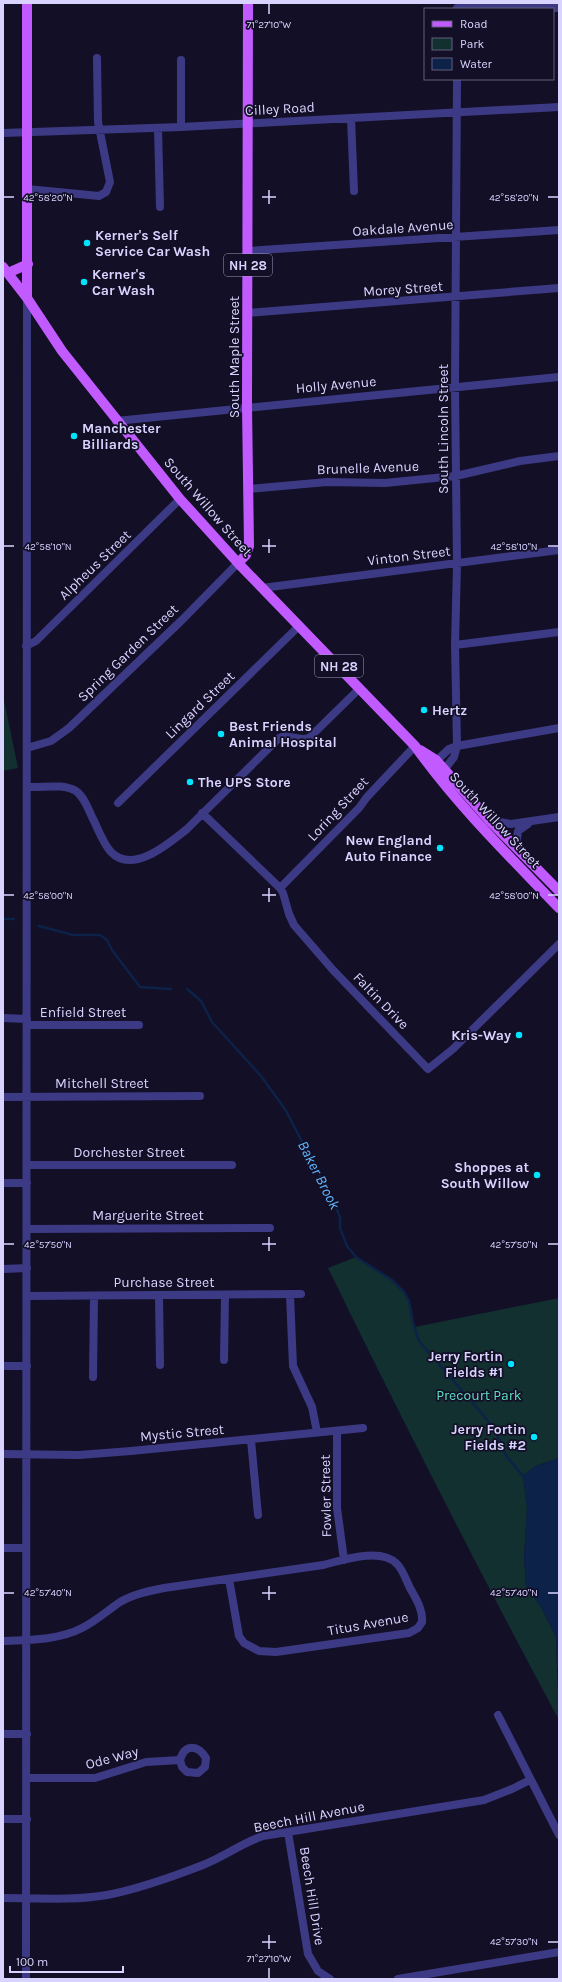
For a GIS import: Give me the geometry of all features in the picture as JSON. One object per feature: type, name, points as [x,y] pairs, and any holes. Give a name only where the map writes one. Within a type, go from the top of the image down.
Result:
[{"type":"main road","points":[[27,3],[27,298]]},
{"type":"main road","name":"NH 28","points":[[248,3],[249,123]]},
{"type":"main road","name":"South Maple Street","points":[[238,563],[246,555],[249,546],[247,407],[249,123]]},
{"type":"main road","points":[[5,270],[28,264]]},
{"type":"main road","name":"South Willow Street","points":[[5,270],[27,298],[62,351],[116,421],[180,499],[262,588],[433,764],[445,769],[490,820],[559,891]]},
{"type":"main road","name":"South Willow Street","points":[[433,764],[438,778],[484,830],[559,908]]},
{"type":"street","points":[[457,7],[559,8]]},
{"type":"street","points":[[27,189],[99,196],[106,192],[110,182],[99,130],[97,58]]},
{"type":"street","points":[[181,60],[181,127]]},
{"type":"street","name":"South Lincoln Street","points":[[438,778],[456,753],[457,746],[455,645],[457,564],[455,298],[457,80]]},
{"type":"street","name":"Cilley Road","points":[[3,133],[181,127],[559,107]]},
{"type":"street","points":[[351,118],[354,191]]},
{"type":"street","points":[[158,128],[160,207]]},
{"type":"street","name":"Oakdale Avenue","points":[[248,251],[559,230]]},
{"type":"street","name":"Morey Street","points":[[248,314],[455,298],[559,288]]},
{"type":"street","points":[[26,1979],[27,298]]},
{"type":"street","name":"Holly Avenue","points":[[116,421],[559,377]]},
{"type":"street","name":"Brunelle Avenue","points":[[248,489],[327,482],[385,483],[456,476],[520,461],[559,456]]},
{"type":"street","name":"Alpheus Street","points":[[26,646],[36,641],[180,499]]},
{"type":"street","name":"Vinton Street","points":[[262,588],[559,550]]},
{"type":"street","name":"Spring Garden Street","points":[[27,748],[51,741],[69,728],[238,563]]},
{"type":"street","name":"Lingard Street","points":[[118,803],[300,626]]},
{"type":"street","points":[[455,645],[559,632]]},
{"type":"street","points":[[27,787],[66,787],[76,792],[84,800],[108,848],[116,856],[130,860],[148,855],[187,829],[279,738],[286,736],[299,739],[309,738],[360,688]]},
{"type":"street","points":[[433,764],[449,749],[457,746],[559,728]]},
{"type":"street","name":"Loring Street","points":[[280,888],[359,808],[367,797],[415,746]]},
{"type":"street","name":"Faltin Drive","points":[[202,813],[280,888],[283,893],[290,919],[294,925],[333,970],[428,1069],[453,1049],[559,944]]},
{"type":"street","points":[[490,820],[505,824],[559,818]]},
{"type":"street","points":[[516,847],[518,832],[531,822]]},
{"type":"street","name":"Enfield Street","points":[[3,1018],[26,1022],[139,1025]]},
{"type":"street","name":"Mitchell Street","points":[[3,1097],[200,1096]]},
{"type":"street","name":"Dorchester Street","points":[[27,1165],[232,1165]]},
{"type":"street","points":[[3,1183],[27,1183]]},
{"type":"street","name":"Marguerite Street","points":[[26,1229],[270,1228]]},
{"type":"street","points":[[3,1269],[27,1268]]},
{"type":"street","name":"Purchase Street","points":[[27,1296],[301,1294]]},
{"type":"street","points":[[159,1295],[160,1365]]},
{"type":"street","points":[[224,1360],[225,1295]]},
{"type":"street","points":[[290,1295],[293,1366],[308,1398],[317,1432]]},
{"type":"street","points":[[93,1377],[94,1296]]},
{"type":"street","points":[[3,1366],[27,1366]]},
{"type":"street","name":"Mystic Street","points":[[3,1454],[101,1453],[251,1440],[363,1428]]},
{"type":"street","name":"Fowler Street","points":[[337,1431],[338,1522],[344,1560]]},
{"type":"street","points":[[251,1440],[258,1515]]},
{"type":"street","points":[[3,1548],[26,1548]]},
{"type":"street","name":"Titus Avenue","points":[[3,1640],[26,1640],[51,1637],[81,1629],[103,1616],[119,1603],[138,1594],[229,1579],[323,1565],[375,1555],[384,1556],[391,1559],[398,1565],[422,1613],[422,1622],[418,1628],[409,1632],[303,1649],[259,1652],[244,1643],[239,1636],[229,1579]]},
{"type":"street","points":[[498,1715],[559,1835]]},
{"type":"street","points":[[3,1734],[27,1734]]},
{"type":"street","name":"Ode Way","points":[[27,1778],[95,1778],[146,1762],[180,1760]]},
{"type":"street","name":"Beech Hill Avenue","points":[[3,1898],[72,1898],[120,1892],[203,1865],[251,1840],[263,1836],[484,1800],[530,1780]]},
{"type":"street","points":[[3,1819],[27,1819]]},
{"type":"street","name":"Beech Hill Drive","points":[[288,1832],[308,1954],[318,1971],[330,1979]]},
{"type":"street","points":[[398,1979],[559,1952]]},
{"type":"green space","points":[[3,695],[18,768],[3,771]]},
{"type":"green space","name":"Precourt Park","points":[[356,1257],[378,1270],[399,1286],[409,1303],[415,1327],[559,1298],[559,1458],[536,1466],[523,1476],[527,1509],[524,1557],[526,1586],[541,1607],[556,1637],[559,1720],[441,1495],[328,1268]]},
{"type":"water","points":[[559,1458],[559,1676],[556,1637],[541,1607],[526,1586],[524,1557],[527,1509],[523,1475],[536,1466]]},
{"type":"waterway","name":"Baker Brook","points":[[3,919],[14,919]]},
{"type":"waterway","name":"Baker Brook","points":[[39,926],[73,935],[100,935],[107,940],[112,950],[140,987],[171,989]]},
{"type":"waterway","name":"Baker Brook","points":[[187,989],[201,1001],[212,1022],[261,1076],[285,1109],[335,1205],[340,1217],[340,1228],[347,1246],[356,1257],[392,1280],[404,1292],[409,1301],[413,1323],[419,1341],[495,1430],[507,1457],[524,1477]]},
{"type":"place","name":"Kerner's Self Service Car Wash","points":[[87,243]]},
{"type":"place","name":"Kerner's Car Wash","points":[[84,282]]},
{"type":"place","name":"Manchester Billiards","points":[[74,436]]},
{"type":"place","name":"Hertz","points":[[424,710]]},
{"type":"place","name":"Best Friends Animal Hospital","points":[[221,734]]},
{"type":"place","name":"The UPS Store","points":[[190,782]]},
{"type":"place","name":"New England Auto Finance","points":[[440,848]]},
{"type":"place","name":"Kris-Way","points":[[519,1035]]},
{"type":"place","name":"Shoppes at South Willow","points":[[537,1175]]},
{"type":"place","name":"Jerry Fortin Fields #1","points":[[511,1364]]},
{"type":"place","name":"Jerry Fortin Fields #2","points":[[534,1437]]}]
